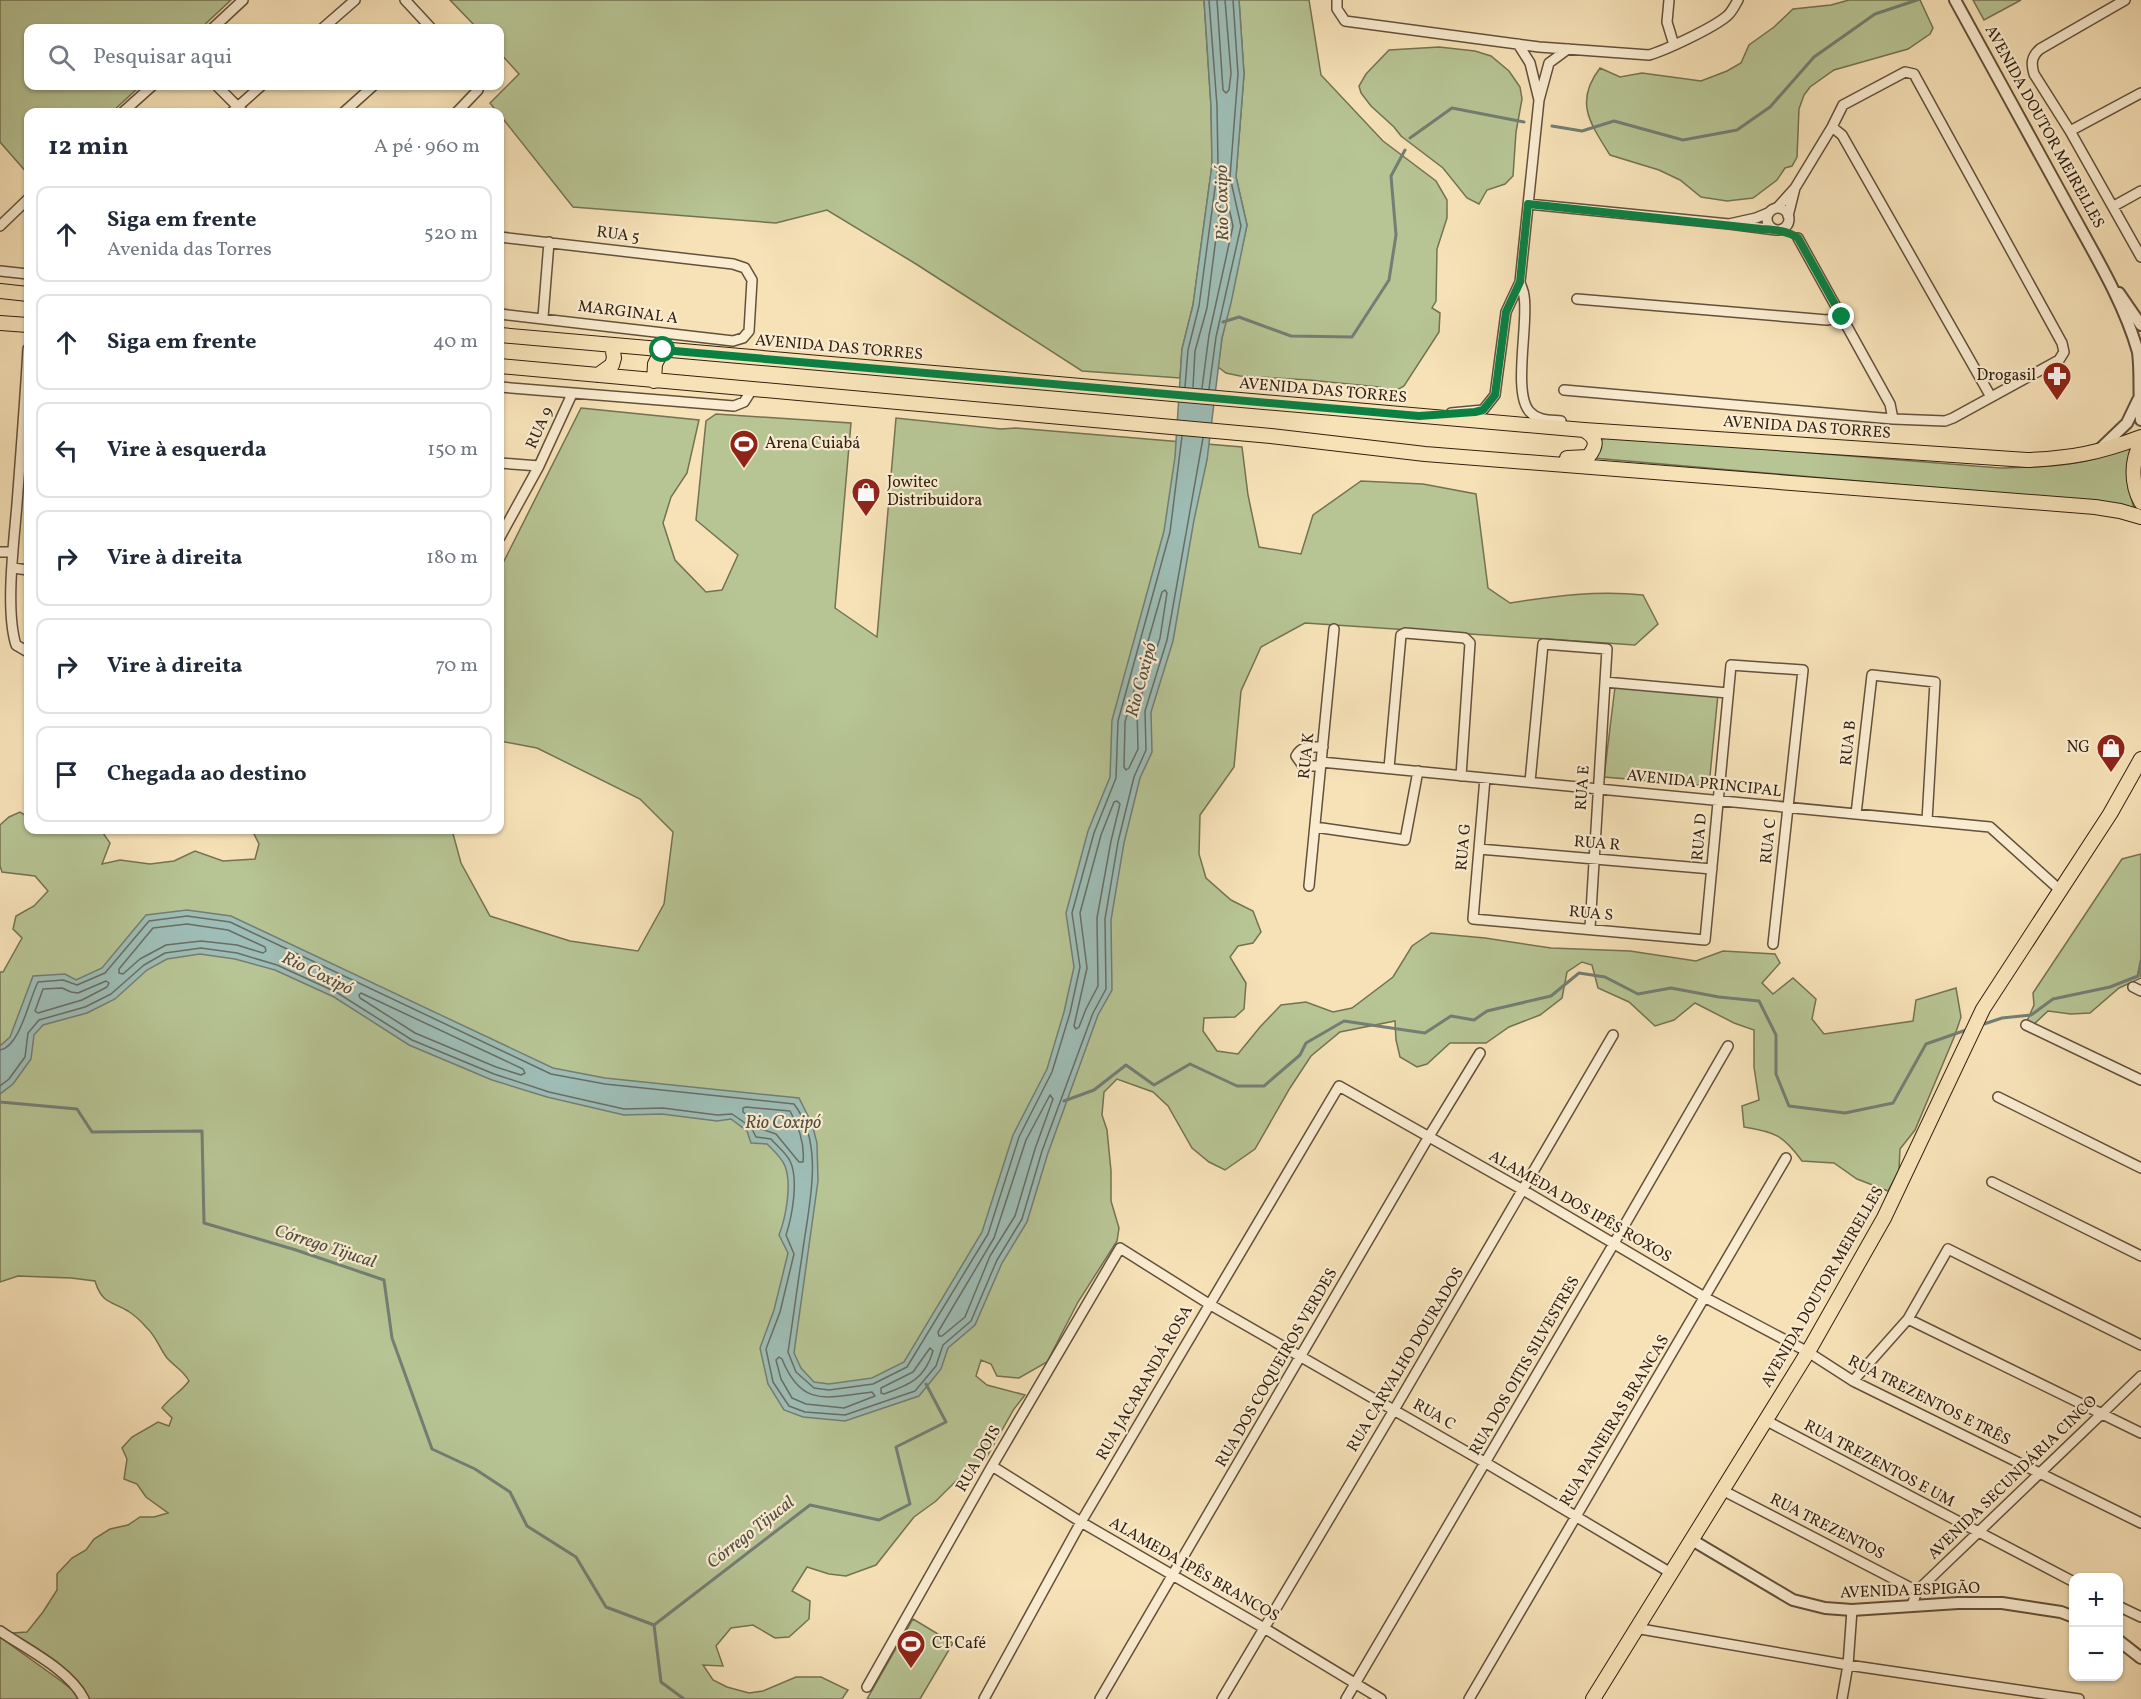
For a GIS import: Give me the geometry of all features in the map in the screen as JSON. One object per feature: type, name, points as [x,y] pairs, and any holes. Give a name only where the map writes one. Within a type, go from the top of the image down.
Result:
[{"type":"main road","points":[[0,291],[24,294]]},
{"type":"main road","points":[[0,323],[24,325]]},
{"type":"main road","name":"AVENIDA DAS TORRES","points":[[504,335],[1419,416],[2027,460],[2064,459],[2096,453],[2141,437]]},
{"type":"main road","points":[[598,375],[612,365],[614,358],[612,345]]},
{"type":"main road","points":[[654,381],[655,364],[663,350]]},
{"type":"main road","points":[[504,366],[1270,436],[1425,454],[2094,507],[2141,517]]},
{"type":"main road","points":[[1425,454],[1488,452],[1576,459],[1588,457],[1594,450],[1595,440],[1584,429]]},
{"type":"main road","points":[[2141,443],[2133,465],[2133,481],[2141,502]]},
{"type":"main road","name":"AVENIDA DOUTOR MEIRELLES","points":[[1593,1699],[1808,1352],[1884,1218],[1983,1009],[2110,814],[2141,759]]},
{"type":"street","points":[[217,24],[243,0]]},
{"type":"street","points":[[327,24],[354,0]]},
{"type":"street","points":[[405,0],[427,24]]},
{"type":"street","points":[[1337,0],[1336,9],[1345,21],[1518,44],[1649,55],[1674,45],[1728,15],[1738,0]]},
{"type":"street","points":[[1670,0],[1667,22],[1674,45]]},
{"type":"street","name":"AVENIDA DOUTOR MEIRELLES","points":[[1955,0],[2103,271],[2130,329],[2138,354],[2141,380],[2139,396],[2141,420]]},
{"type":"street","points":[[2125,0],[2034,54],[2032,61],[2034,74],[2114,206],[2141,257]]},
{"type":"street","points":[[1518,44],[1530,63],[1539,100]]},
{"type":"street","points":[[1419,416],[1475,412],[1483,410],[1494,399],[1506,312],[1520,282],[1539,100],[1550,63],[1568,49]]},
{"type":"street","points":[[1564,390],[1945,421],[2059,360],[2064,352],[2062,343],[1914,74],[1905,72],[1843,105],[1795,188],[1778,208],[1756,218],[1729,225]]},
{"type":"street","points":[[127,108],[148,90]]},
{"type":"street","points":[[220,90],[236,108]]},
{"type":"street","points":[[240,108],[257,90]]},
{"type":"street","points":[[348,108],[369,90]]},
{"type":"street","points":[[461,108],[478,90]]},
{"type":"street","points":[[2070,131],[2141,93]]},
{"type":"street","points":[[1832,127],[1842,135],[1991,397]]},
{"type":"street","points":[[1528,204],[1778,230],[1786,226],[1795,188]]},
{"type":"street","points":[[2114,206],[2141,191]]},
{"type":"street","points":[[0,226],[24,204]]},
{"type":"street","points":[[1778,208],[1784,210],[1789,217],[1798,238],[1890,404],[1893,418]]},
{"type":"street","points":[[1768,213],[1768,224],[1798,238]]},
{"type":"street","name":"RUA 5","points":[[504,237],[733,264],[745,268],[752,280],[749,331]]},
{"type":"street","points":[[543,317],[549,242]]},
{"type":"street","points":[[0,271],[24,274]]},
{"type":"street","name":"AVENIDA DOUTOR MEIRELLES","points":[[2103,271],[2141,325]]},
{"type":"street","points":[[1520,282],[1525,297],[1522,381],[1526,408],[1539,419],[1569,422],[1584,429]]},
{"type":"street","points":[[1577,299],[1827,320],[1842,317]]},
{"type":"street","name":"MARGINAL A","points":[[504,314],[734,341],[743,338],[749,331]]},
{"type":"street","points":[[504,387],[734,406],[744,402],[753,388]]},
{"type":"street","name":"RUA 9","points":[[504,530],[539,466],[572,394]]},
{"type":"street","name":"AVENIDA DOUTOR MEIRELLES","points":[[2096,453],[2127,423],[2139,396]]},
{"type":"street","points":[[24,442],[13,552],[11,627],[16,645],[24,650]]},
{"type":"street","points":[[504,463],[539,466]]},
{"type":"street","points":[[18,499],[24,500]]},
{"type":"street","points":[[0,552],[13,552]]},
{"type":"street","points":[[12,568],[24,570]]},
{"type":"street","name":"RUA K","points":[[1309,886],[1334,629]]},
{"type":"street","points":[[1389,768],[1401,635],[1406,633],[1465,638],[1470,643],[1461,776]]},
{"type":"street","name":"RUA E","points":[[1530,782],[1543,644],[1607,649],[1590,928]]},
{"type":"street","name":"RUA C","points":[[1731,665],[1803,670],[1773,944]]},
{"type":"street","name":"RUA D","points":[[1705,940],[1731,665]]},
{"type":"street","name":"RUA B","points":[[1856,814],[1872,675],[1935,682],[1927,821]]},
{"type":"street","points":[[1605,682],[1728,693]]},
{"type":"street","name":"AVENIDA PRINCIPAL","points":[[1323,747],[1305,747],[1299,750],[1296,756],[1303,766],[1321,764],[1389,768],[1990,827],[2061,891]]},
{"type":"street","points":[[1315,828],[1405,840],[1418,771]]},
{"type":"street","name":"RUA G","points":[[1473,919],[1485,778]]},
{"type":"street","name":"RUA R","points":[[1479,849],[1712,869]]},
{"type":"street","name":"RUA S","points":[[1473,919],[1705,940]]},
{"type":"street","points":[[2026,1025],[2141,1080]]},
{"type":"street","name":"RUA CARVALHO DOURADOS","points":[[1222,1699],[1613,1035]]},
{"type":"street","name":"RUA DOS OITIS SILVESTRES","points":[[1346,1699],[1728,1046]]},
{"type":"street","name":"RUA DOS COQUEIROS VERDES","points":[[1101,1699],[1428,1138],[1480,1053]]},
{"type":"street","name":"ALAMEDA DOS IPÊS ROXOS","points":[[1339,1086],[1523,1190],[1706,1298],[1808,1352]]},
{"type":"street","name":"RUA JACARANDÁ ROSA","points":[[984,1699],[1081,1522],[1339,1086]]},
{"type":"street","points":[[1998,1097],[2141,1168]]},
{"type":"street","name":"RUA PAINEIRAS BRANCAS","points":[[1469,1699],[1786,1158]]},
{"type":"street","points":[[1992,1182],[2141,1256]]},
{"type":"street","name":"RUA C","points":[[1120,1248],[1209,1304],[1486,1462],[1671,1573]]},
{"type":"street","name":"RUA DOIS","points":[[867,1687],[992,1466],[1120,1248]]},
{"type":"street","points":[[1853,1381],[1908,1318],[1948,1249],[2141,1345]]},
{"type":"street","points":[[1908,1318],[2141,1433]]},
{"type":"street","name":"RUA TREZENTOS E TRÊS","points":[[1808,1352],[1853,1381],[2141,1523]]},
{"type":"street","name":"AVENIDA SECUNDÁRIA CINCO","points":[[1912,1605],[1917,1591],[1979,1534],[2141,1376]]},
{"type":"street","name":"RUA TREZENTOS E UM","points":[[1766,1420],[2069,1580]]},
{"type":"street","name":"ALAMEDA IPÊS BRANCOS","points":[[992,1466],[1081,1522],[1381,1699]]},
{"type":"street","name":"RUA TREZENTOS","points":[[1722,1490],[1917,1591]]},
{"type":"street","name":"AVENIDA ESPIGÃO","points":[[1692,1539],[1793,1600],[1825,1608],[1852,1610],[1912,1605],[2002,1603],[2061,1612],[2069,1615]]},
{"type":"street","points":[[2123,1608],[2141,1617]]},
{"type":"street","points":[[1842,1699],[1848,1665],[1852,1610]]},
{"type":"street","points":[[1635,1628],[1848,1665],[2079,1699]]},
{"type":"street","points":[[0,1631],[55,1667],[84,1699]]},
{"type":"street","points":[[2123,1644],[2141,1658]]},
{"type":"green space","points":[[0,0],[231,0],[205,24],[24,24],[24,90],[136,90],[116,108],[24,108],[24,169],[0,142]]},
{"type":"green space","points":[[450,0],[1204,0],[1211,106],[1212,165],[1193,305],[1182,349],[1180,378],[1082,371],[916,264],[827,210],[776,223],[573,207],[504,120],[504,108],[494,108],[490,103],[519,74],[504,57],[504,24],[473,24]]},
{"type":"green space","points":[[1239,0],[1309,0],[1321,75],[1383,141],[1436,181],[1447,200],[1447,218],[1437,249],[1436,301],[1432,308],[1440,313],[1439,332],[1404,386],[1395,391],[1379,387],[1309,380],[1240,376],[1226,373],[1218,367],[1222,338],[1247,225],[1236,177],[1244,74]]},
{"type":"green space","points":[[1849,0],[1920,0],[1933,28],[1930,34],[1908,49],[1834,70],[1810,87],[1799,109],[1797,157],[1792,166],[1785,168],[1777,180],[1753,198],[1727,201],[1701,197],[1680,180],[1659,170],[1610,155],[1596,133],[1586,102],[1592,80],[1600,68],[1620,77],[1642,73],[1701,81],[1741,63],[1749,45],[1774,27],[1793,9],[1831,5]]},
{"type":"green space","points":[[1973,0],[2021,0],[1984,20]]},
{"type":"green space","points":[[1439,47],[1475,51],[1491,56],[1509,71],[1520,87],[1522,99],[1516,132],[1513,176],[1505,184],[1487,190],[1479,204],[1467,198],[1443,168],[1401,136],[1371,106],[1361,93],[1359,86],[1366,74],[1389,50]]},
{"type":"green space","points":[[581,408],[699,420],[687,473],[671,497],[663,523],[675,560],[706,592],[722,590],[738,555],[696,520],[706,421],[716,414],[851,423],[835,608],[877,637],[896,418],[1001,429],[1016,428],[1242,447],[1248,495],[1259,547],[1301,554],[1313,515],[1361,481],[1423,484],[1476,494],[1488,588],[1510,603],[1593,593],[1643,595],[1658,624],[1635,645],[1305,623],[1261,647],[1241,691],[1234,767],[1200,815],[1199,854],[1206,878],[1231,900],[1253,911],[1261,932],[1253,943],[1238,946],[1230,957],[1246,983],[1244,1009],[1235,1017],[1204,1018],[1203,1031],[1217,1051],[1238,1054],[1281,1005],[1306,1002],[1333,1012],[1352,1008],[1393,977],[1412,946],[1431,933],[1551,948],[1630,951],[1696,961],[1723,951],[1775,954],[1780,963],[1762,983],[1773,994],[1793,978],[1816,999],[1812,1019],[1824,1034],[1913,1021],[1916,1000],[1956,988],[1961,1017],[1915,1130],[1900,1149],[1899,1170],[1888,1191],[1857,1179],[1834,1163],[1802,1161],[1789,1145],[1777,1136],[1744,1127],[1742,1106],[1759,1100],[1754,1067],[1754,1030],[1734,1023],[1695,1003],[1674,1020],[1655,1026],[1629,1002],[1598,988],[1592,965],[1582,962],[1567,972],[1562,998],[1540,1015],[1509,1027],[1486,1043],[1450,1043],[1427,1064],[1417,1067],[1400,1057],[1395,1021],[1340,1032],[1311,1056],[1255,1149],[1225,1170],[1209,1162],[1192,1148],[1168,1106],[1153,1092],[1117,1079],[1104,1092],[1102,1115],[1107,1130],[1111,1201],[1119,1228],[1117,1241],[1078,1302],[1047,1362],[1019,1378],[997,1376],[991,1364],[981,1360],[976,1376],[987,1385],[1025,1395],[1014,1409],[985,1460],[965,1472],[936,1501],[914,1517],[876,1565],[846,1576],[829,1574],[807,1567],[792,1591],[810,1601],[809,1619],[789,1637],[775,1638],[753,1625],[731,1628],[716,1646],[723,1666],[703,1665],[713,1680],[727,1687],[749,1693],[763,1691],[796,1677],[821,1677],[848,1690],[842,1699],[88,1699],[54,1663],[14,1636],[13,1633],[27,1632],[57,1590],[57,1574],[72,1558],[86,1550],[94,1539],[110,1529],[128,1525],[140,1517],[154,1517],[168,1513],[146,1497],[137,1484],[124,1479],[127,1459],[122,1448],[132,1437],[158,1422],[169,1426],[172,1418],[162,1408],[189,1381],[182,1371],[167,1358],[155,1338],[140,1320],[104,1298],[95,1281],[18,1276],[0,1282],[0,972],[3,972],[22,938],[13,929],[16,916],[34,906],[48,891],[35,876],[2,872],[0,825],[9,817],[20,812],[24,814],[24,834],[104,834],[110,843],[102,864],[120,860],[150,864],[174,861],[195,851],[223,861],[255,859],[259,844],[254,834],[453,834],[461,863],[490,916],[570,941],[638,951],[664,904],[673,832],[640,799],[537,748],[504,742],[504,561]]},
{"type":"green space","points":[[1601,436],[2000,468],[2083,462],[2130,445],[2129,484],[2134,508],[2099,502],[1593,458],[1601,443]]},
{"type":"green space","points":[[1615,687],[1718,694],[1709,786],[1604,777]]},
{"type":"green space","points":[[2141,854],[2141,978],[2119,988],[2090,1013],[2071,1014],[2048,1011],[2033,1025],[2028,1024],[2027,1021],[2034,1005],[2033,993],[2122,859]]},
{"type":"green space","name":"CT Café","points":[[913,1619],[953,1643],[920,1699],[867,1699]]},
{"type":"green space","points":[[0,1637],[61,1681],[75,1692],[79,1699],[0,1699]]},
{"type":"water","name":"Rio Coxipó","points":[[1204,0],[1239,0],[1244,74],[1236,177],[1247,225],[1222,338],[1207,460],[1173,641],[1151,712],[1152,752],[1140,778],[1124,843],[1111,920],[1112,990],[1098,1015],[1048,1153],[1027,1222],[1002,1263],[975,1325],[948,1348],[941,1369],[919,1396],[845,1421],[803,1417],[784,1410],[768,1384],[760,1348],[774,1310],[788,1253],[779,1235],[787,1200],[787,1173],[782,1160],[767,1144],[751,1143],[747,1131],[731,1119],[717,1121],[662,1114],[624,1115],[547,1097],[492,1080],[409,1045],[334,997],[275,970],[235,959],[200,954],[167,959],[147,970],[115,999],[87,1013],[43,1025],[34,1035],[31,1059],[13,1084],[0,1094],[0,1046],[10,1037],[33,976],[65,974],[76,980],[102,968],[146,915],[187,910],[231,916],[553,1068],[605,1078],[799,1098],[812,1124],[817,1143],[818,1181],[794,1353],[801,1368],[814,1382],[829,1384],[872,1378],[904,1362],[982,1232],[1013,1135],[1047,1069],[1064,1012],[1074,967],[1066,913],[1088,831],[1110,777],[1112,720],[1164,531],[1175,457],[1182,349],[1193,305],[1212,165],[1211,106]]},
{"type":"waterway","points":[[1552,126],[1582,131],[1614,121],[1683,140],[1737,130],[1770,107],[1814,57],[1875,14],[1917,0]]},
{"type":"waterway","points":[[1410,138],[1452,108],[1524,122]]},
{"type":"waterway","points":[[1223,322],[1239,317],[1291,336],[1352,337],[1389,280],[1396,235],[1391,176],[1405,150]]},
{"type":"waterway","points":[[1981,1025],[2002,1018],[2031,1015],[2053,999],[2110,987],[2138,976],[2141,961]]},
{"type":"waterway","points":[[1064,1101],[1094,1090],[1126,1065],[1154,1085],[1190,1064],[1237,1086],[1264,1086],[1300,1055],[1306,1043],[1344,1021],[1425,1033],[1451,1016],[1474,1020],[1487,1011],[1551,996],[1579,973],[1605,977],[1638,994],[1671,988],[1719,997],[1759,1001],[1776,1035],[1776,1074],[1789,1106],[1845,1113],[1893,1103],[1926,1044],[1969,1029]]},
{"type":"waterway","name":"Córrego Tijucal","points":[[0,1102],[77,1109],[92,1132],[202,1131],[204,1223],[296,1250],[384,1280],[392,1338],[432,1449],[475,1469],[510,1492],[527,1526],[576,1557],[606,1607],[654,1625],[661,1682],[684,1699]]},
{"type":"waterway","name":"Córrego Tijucal","points":[[654,1625],[810,1505],[879,1520],[910,1504],[896,1447],[946,1422],[926,1384]]},
{"type":"place","name":"Drogasil","points":[[2057,402]]},
{"type":"place","name":"Arena Cuiabá","points":[[744,470]]},
{"type":"place","name":"Jowitec Distribuidora","points":[[866,518]]},
{"type":"place","name":"NG","points":[[2111,774]]},
{"type":"place","name":"CT Café","points":[[911,1670]]},
{"type":"route","points":[[663,350],[1419,416],[1475,412],[1483,410],[1494,399],[1506,312],[1520,282],[1528,204],[1779,230],[1792,234],[1798,238],[1842,317]]}]
